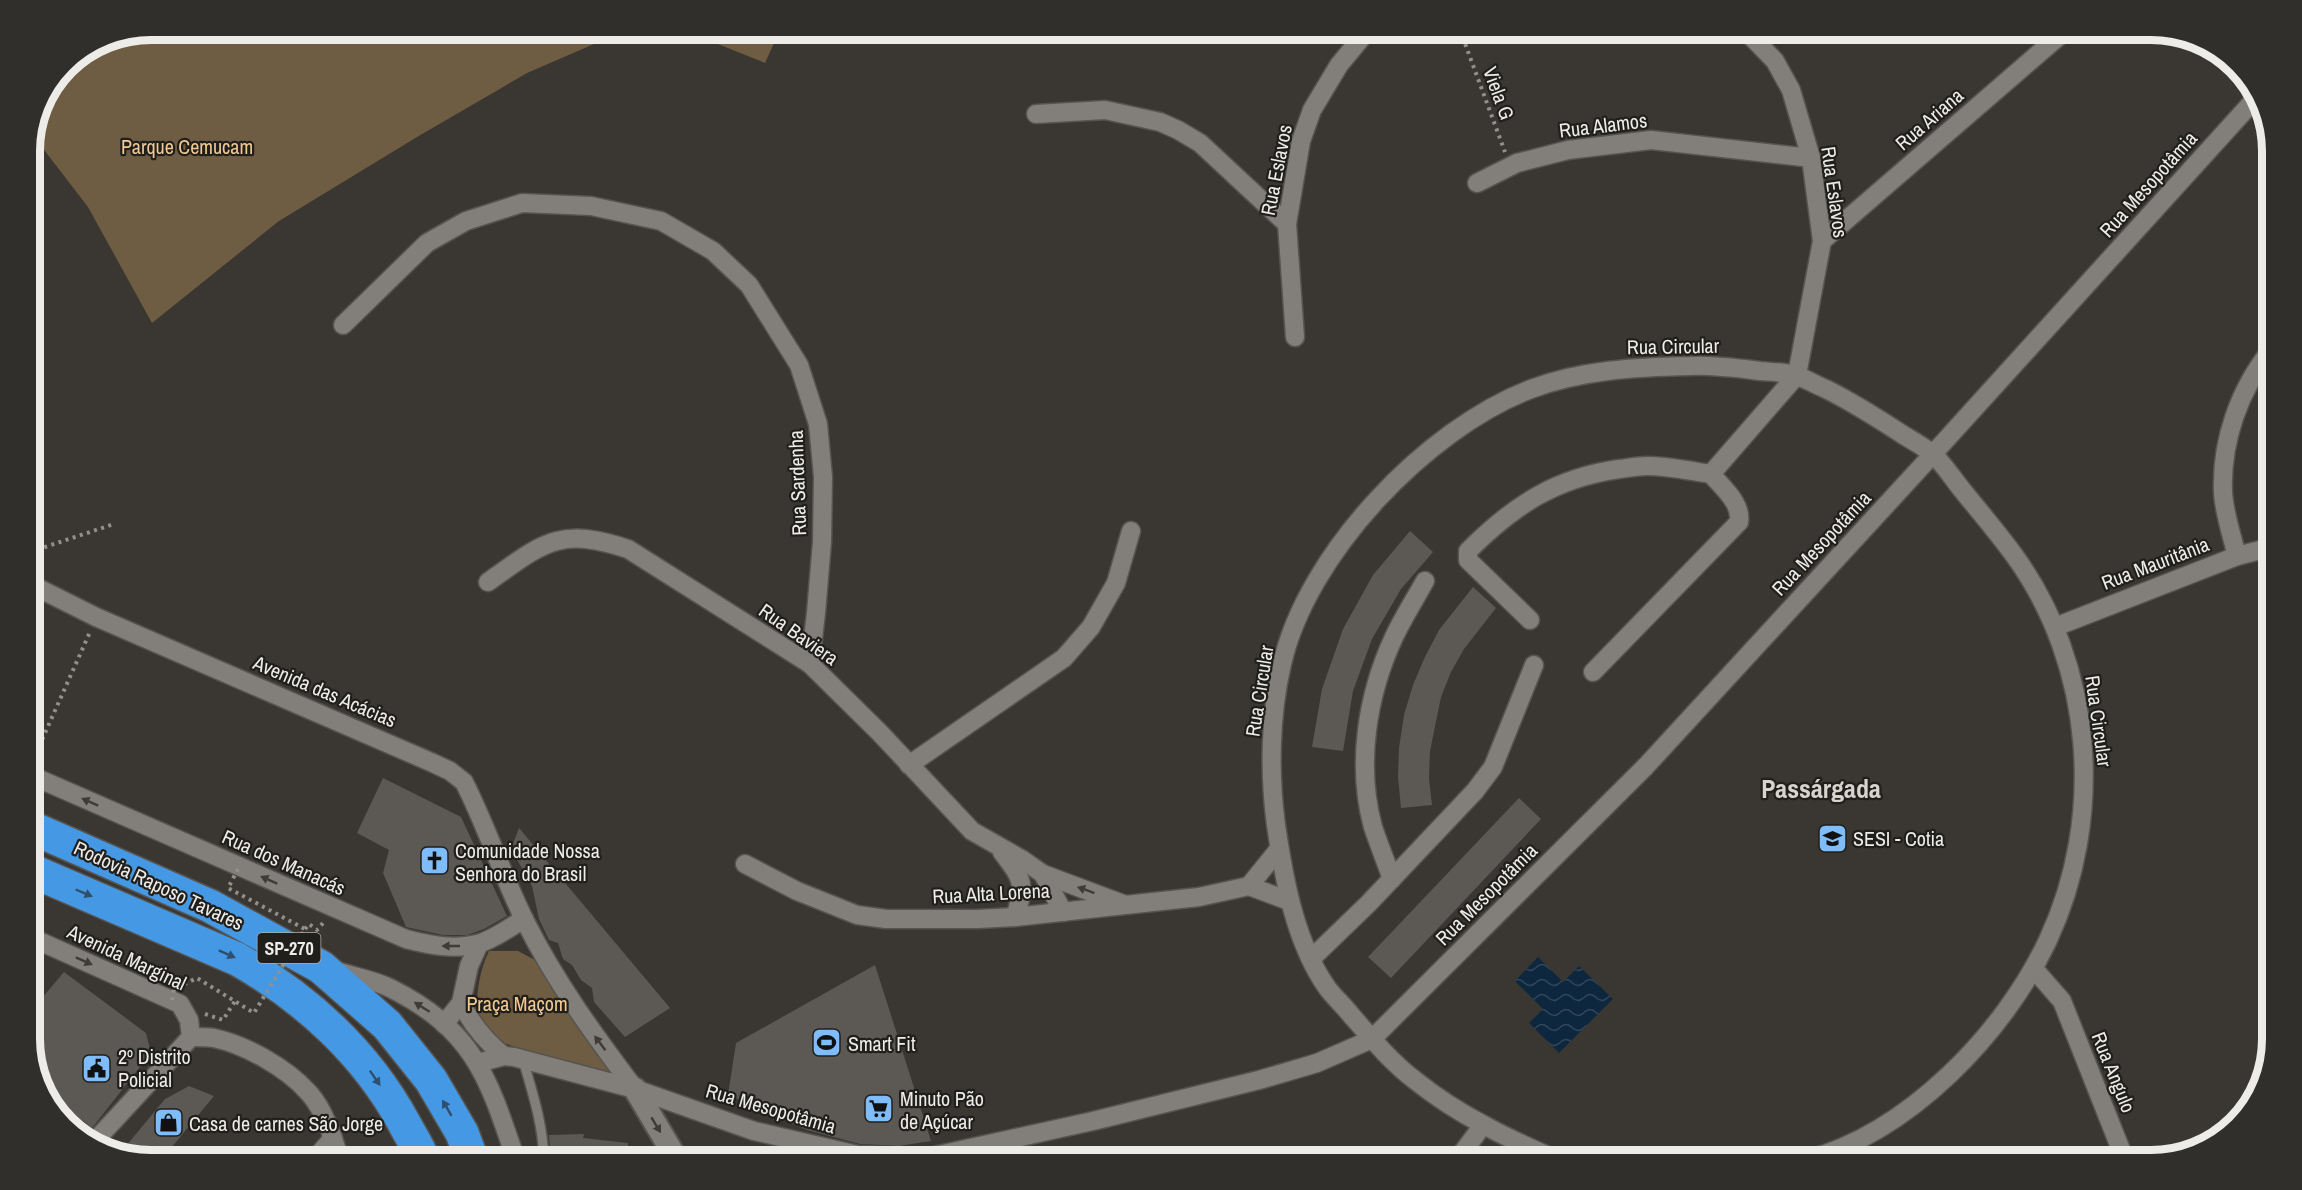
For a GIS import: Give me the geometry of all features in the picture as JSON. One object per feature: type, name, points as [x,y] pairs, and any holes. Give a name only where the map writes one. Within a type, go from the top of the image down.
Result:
[{"type":"highway","name":"Rodovia Raposo Tavares","points":[[41,832],[210,906],[321,967],[387,1025],[431,1080],[462,1134],[468,1150]]},
{"type":"highway","name":"Rodovia Raposo Tavares","points":[[41,875],[237,959],[257,970],[321,1017],[364,1062],[394,1104],[418,1150]]},
{"type":"street","name":"Rua Eslavos","points":[[1295,338],[1287,224],[1301,141],[1312,110],[1339,65],[1360,40]]},
{"type":"street","name":"Rua Eslavos","points":[[1755,40],[1775,61],[1791,90],[1811,158],[1822,241],[1797,375]]},
{"type":"street","name":"Rua Ariana","points":[[1822,241],[2054,40]]},
{"type":"street","name":"Rua Mesopotâmia","points":[[962,1150],[1093,1121],[1259,1080],[1317,1063],[1372,1039],[1646,766],[2251,104]]},
{"type":"street","points":[[1036,114],[1106,110],[1160,122],[1200,143],[1287,224]]},
{"type":"street","name":"Rua Alamos","points":[[1477,183],[1510,166],[1568,150],[1651,140],[1811,158]]},
{"type":"street","name":"Rua Sardenha","points":[[343,325],[426,243],[466,221],[522,203],[591,206],[661,221],[714,251],[749,285],[799,365],[818,424],[823,477],[822,542],[810,664]]},
{"type":"street","name":"Rua Circular","points":[[1536,1150],[1483,1125],[1415,1080],[1372,1039],[1327,988],[1311,959],[1289,901],[1271,789],[1275,709],[1283,660],[1306,597],[1338,545],[1394,482],[1430,449],[1491,408],[1531,389],[1583,375],[1643,366],[1711,365],[1797,375],[1855,404],[1933,454],[2018,560],[2055,627],[2073,681],[2081,730],[2085,784],[2080,836],[2063,907],[2034,969],[1990,1031],[1946,1078],[1864,1137],[1838,1150]]},
{"type":"street","points":[[2237,556],[2223,494],[2225,448],[2240,402],[2261,367]]},
{"type":"street","points":[[1711,474],[1797,375]]},
{"type":"street","points":[[1530,620],[1468,560],[1468,551],[1488,531],[1531,498],[1560,483],[1593,473],[1646,466],[1711,474],[1737,506],[1740,514],[1739,522],[1593,672]]},
{"type":"street","points":[[909,765],[1064,658],[1091,627],[1116,583],[1131,531]]},
{"type":"street","name":"Rua Baviera","points":[[488,582],[535,549],[571,537],[600,540],[628,549],[810,664],[972,831],[1043,874],[1128,905]]},
{"type":"street","name":"Rua Mauritânia","points":[[2055,627],[2237,556],[2261,550]]},
{"type":"street","points":[[1392,879],[1373,826],[1365,778],[1365,744],[1373,695],[1394,638],[1425,581]]},
{"type":"street","name":"Avenida das Acácias","points":[[41,590],[96,617],[450,771],[464,782],[524,919],[559,982],[589,1028],[635,1089]]},
{"type":"street","points":[[1311,959],[1392,879],[1475,791],[1493,766],[1534,665]]},
{"type":"street","name":"Rua dos Manacás","points":[[41,780],[406,939],[431,945],[479,944],[524,919]]},
{"type":"street","points":[[999,848],[1018,873],[1022,885],[1022,896],[1015,917]]},
{"type":"street","points":[[1279,849],[1250,886],[1289,901]]},
{"type":"street","name":"Rua Alta Lorena","points":[[745,864],[797,891],[857,915],[886,919],[1015,917],[1199,897],[1250,886]]},
{"type":"street","name":"Rua Baviera","points":[[1043,874],[1063,912]]},
{"type":"street","name":"Avenida Marginal","points":[[41,942],[176,1002],[189,1020],[191,1037]]},
{"type":"street","points":[[444,1024],[461,1003],[469,966],[479,944]]},
{"type":"street","points":[[321,967],[388,987],[427,1011],[465,1044],[478,1063],[501,1114],[513,1150]]},
{"type":"street","name":"Rua Angulo","points":[[2034,969],[2062,1001],[2121,1150]]},
{"type":"street","points":[[461,1003],[479,1033],[504,1056]]},
{"type":"street","points":[[99,1136],[191,1037],[214,1038],[274,1064],[311,1094],[337,1150]]},
{"type":"street","name":"Rua Mesopotâmia","points":[[478,1063],[504,1056],[523,1060],[635,1089],[754,1131],[836,1150]]},
{"type":"street","points":[[635,1089],[671,1150]]},
{"type":"street","points":[[1464,1150],[1483,1125]]},
{"type":"street","points":[[323,1150],[333,1138]]},
{"type":"lane","points":[[523,1060],[540,1116],[544,1150]]},
{"type":"path","name":"Viela G","points":[[1464,40],[1510,166]]},
{"type":"path","points":[[41,548],[114,524]]},
{"type":"path","points":[[41,741],[96,617]]},
{"type":"path","points":[[239,867],[228,888],[305,929]]},
{"type":"path","points":[[235,1001],[223,1020],[176,1002],[174,988],[197,978],[235,1001],[254,1013],[305,929],[309,924],[317,930]]},
{"type":"green space","name":"Parque Cemucam","points":[[151,40],[603,40],[527,73],[279,221],[152,323],[88,207],[41,146],[41,137],[46,116],[63,84],[90,59],[116,46]]},
{"type":"green space","points":[[708,40],[775,40],[765,63]]},
{"type":"green space","name":"Praça Maçom","points":[[489,951],[518,951],[535,960],[616,1069],[593,1075],[504,1043],[477,1023],[478,986]]},
{"type":"water","points":[[1538,957],[1563,982],[1579,966],[1613,999],[1559,1053],[1529,1023],[1543,1009],[1515,981]]},
{"type":"building","points":[[1410,531],[1433,552],[1401,589],[1372,639],[1353,691],[1343,751],[1312,747],[1322,689],[1343,629],[1373,575]]},
{"type":"building","points":[[1473,587],[1496,608],[1464,649],[1441,697],[1430,751],[1429,778],[1432,805],[1401,808],[1398,777],[1399,748],[1404,715],[1413,685],[1439,630]]},
{"type":"building","name":"Comunidade Nossa Senhora do Brasil","points":[[383,778],[461,817],[507,916],[484,929],[467,935],[443,935],[406,927],[383,873],[389,850],[357,833]]},
{"type":"building","points":[[1519,798],[1541,819],[1391,978],[1368,957]]},
{"type":"building","points":[[519,828],[670,1008],[625,1037],[594,1002],[592,988],[581,980],[572,965],[563,959],[558,943],[549,940],[539,919],[532,886],[511,849]]},
{"type":"building","points":[[875,965],[931,1141],[899,1146],[860,1144],[807,1130],[728,1095],[736,1043]]},
{"type":"building","name":"2º Distrito Policial","points":[[64,972],[146,1033],[151,1053],[92,1128],[63,1105],[46,1074],[41,1046],[41,999]]},
{"type":"building","name":"Casa de carnes São Jorge","points":[[189,1086],[214,1096],[169,1150],[137,1149],[126,1146],[126,1146],[165,1099]]},
{"type":"building","points":[[584,1134],[583,1138],[628,1143],[628,1150],[550,1150],[549,1135]]},
{"type":"place","name":"SESI - Cotia","points":[[1832,838]]},
{"type":"place","name":"Comunidade Nossa Senhora do Brasil","points":[[434,861]]},
{"type":"place","name":"Smart Fit","points":[[827,1043]]},
{"type":"place","name":"2º Distrito Policial","points":[[97,1068]]},
{"type":"place","name":"Minuto Pão de Açúcar","points":[[879,1109]]},
{"type":"place","name":"Casa de carnes São Jorge","points":[[168,1123]]},
{"type":"district","name":"Passárgada","points":[[1821,788]]}]
